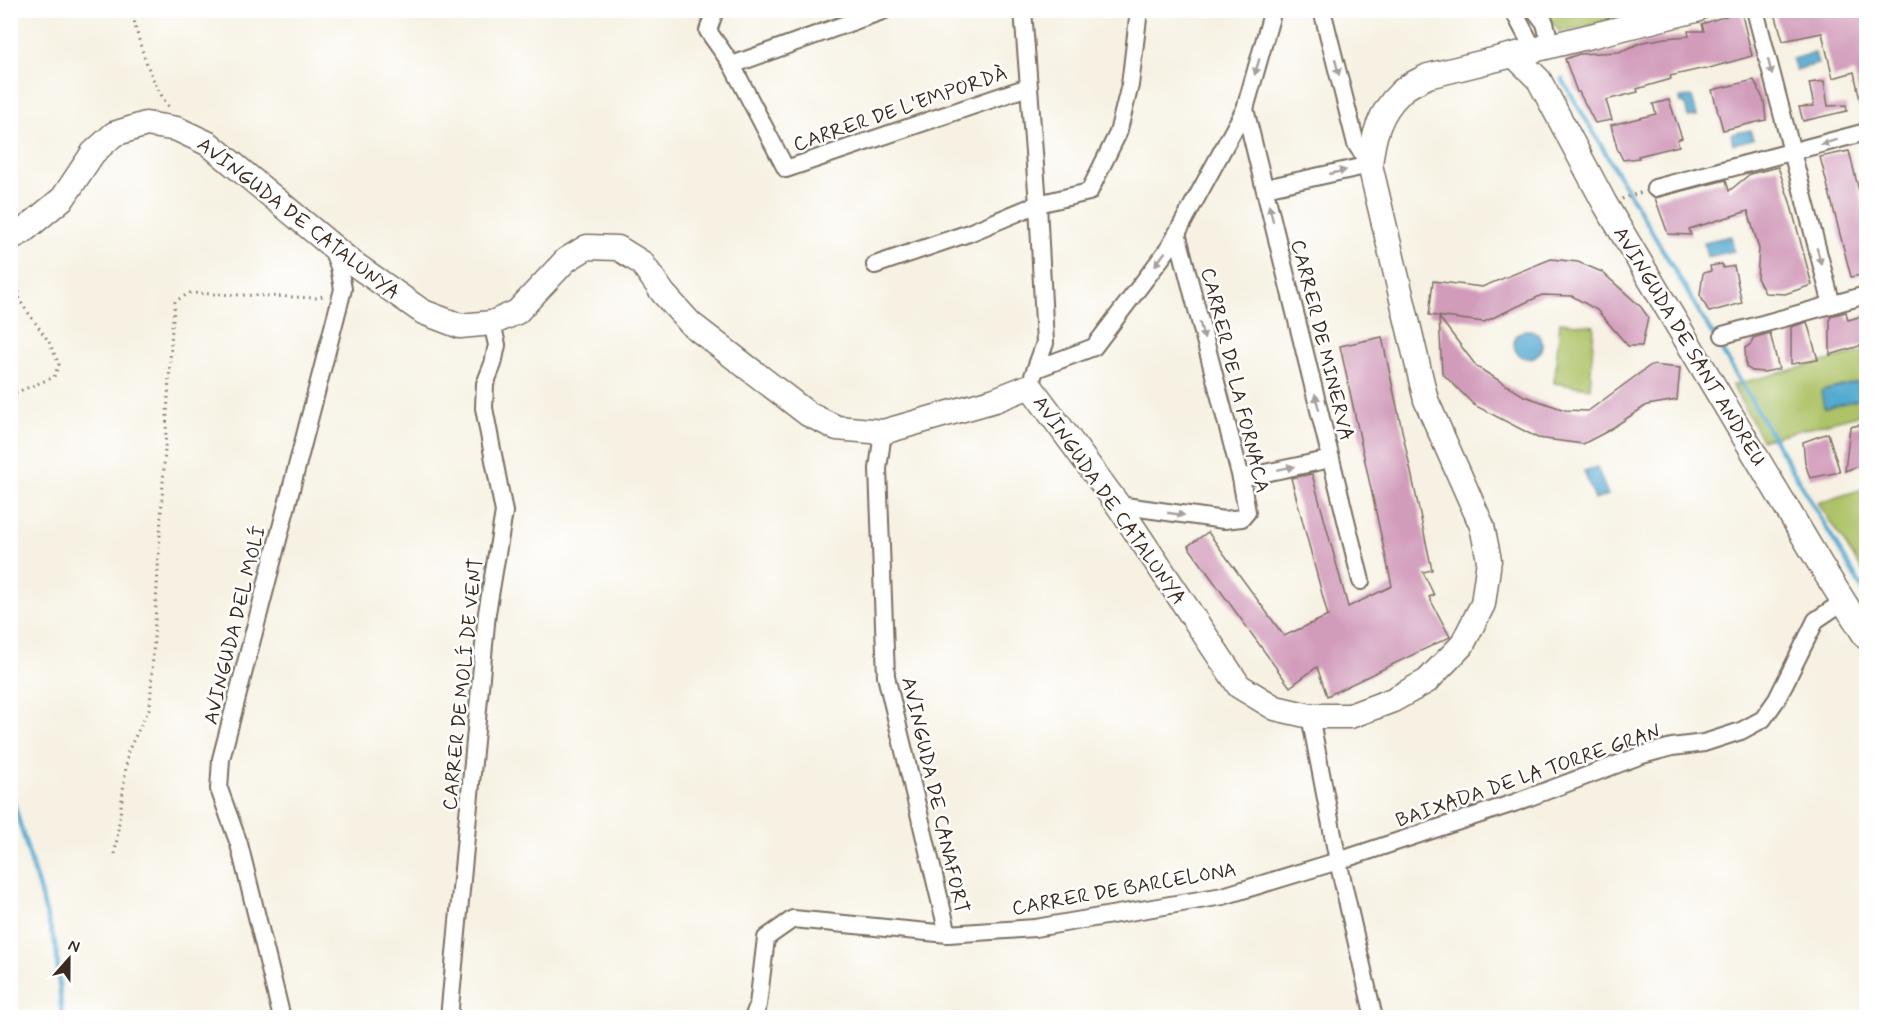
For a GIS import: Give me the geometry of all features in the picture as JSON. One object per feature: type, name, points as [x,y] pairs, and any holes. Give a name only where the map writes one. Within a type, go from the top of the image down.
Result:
[{"type":"street","name":"CARRER DE L'EMPORDÀ","points":[[715,10],[708,31],[732,65],[786,169],[1028,87]]},
{"type":"street","points":[[732,65],[885,10]]},
{"type":"street","points":[[1023,10],[1038,204],[1045,344],[1033,377]]},
{"type":"street","points":[[875,265],[969,233],[1038,204],[1089,192],[1118,133],[1130,85],[1139,10]]},
{"type":"street","points":[[1033,377],[1094,347],[1169,248],[1245,109],[1273,10]]},
{"type":"street","points":[[1265,188],[1370,165],[1356,144],[1322,10]]},
{"type":"street","points":[[1513,10],[1533,51]]},
{"type":"street","points":[[1533,51],[1545,23],[1535,10]]},
{"type":"street","name":"AVINGUDA DE CATALUNYA","points":[[11,237],[22,232],[63,198],[93,153],[114,134],[146,124],[177,129],[209,144],[350,261],[423,312],[460,326],[492,323],[518,312],[566,260],[587,247],[618,248],[642,263],[663,293],[690,324],[808,414],[837,428],[883,432],[985,403],[1033,377],[1239,686],[1275,708],[1311,716],[1350,716],[1393,700],[1427,681],[1462,645],[1483,604],[1490,560],[1482,526],[1426,400],[1370,165],[1373,137],[1385,111],[1401,91],[1428,76],[1696,10]]},
{"type":"street","points":[[1755,10],[1832,305]]},
{"type":"street","name":"AVINGUDA DE SANT ANDREU","points":[[1533,51],[1539,80],[1605,204],[1866,637]]},
{"type":"street","name":"CARRER DE MINERVA","points":[[1245,109],[1360,581]]},
{"type":"street","points":[[1655,188],[1866,132]]},
{"type":"street","name":"CARRER DE LA FORNACA","points":[[1118,505],[1224,520],[1242,518],[1247,512],[1241,478],[1177,233]]},
{"type":"street","name":"AVINGUDA DEL MOLÍ","points":[[282,1017],[239,844],[219,789],[221,759],[343,289],[336,255],[328,243]]},
{"type":"street","points":[[1723,335],[1866,295]]},
{"type":"street","name":"CARRER DE MOLÍ DE VENT","points":[[449,1017],[487,614],[504,512],[483,408],[485,384],[497,345],[492,323]]},
{"type":"street","name":"AVINGUDA DE CANAFORT","points":[[753,1017],[758,1005],[766,938],[793,919],[948,933],[886,676],[878,469],[883,432]]},
{"type":"street","points":[[1241,478],[1331,459]]},
{"type":"street","name":"BAIXADA DE LA TORRE GRAN","points":[[1338,861],[1514,803],[1642,755],[1672,747],[1704,743],[1741,731],[1763,719],[1777,699],[1816,620],[1844,601]]},
{"type":"street","points":[[1311,716],[1338,861],[1374,1017]]},
{"type":"street","name":"CARRER DE BARCELONA","points":[[948,933],[1035,928],[1223,896],[1338,861]]},
{"type":"path","points":[[132,10],[149,68],[163,100],[187,134]]},
{"type":"path","points":[[1605,204],[1655,188]]},
{"type":"path","points":[[10,395],[54,377],[59,364],[49,342],[20,301],[11,237]]},
{"type":"path","points":[[115,854],[128,750],[150,707],[175,301],[190,293],[317,298],[335,291],[341,280]]},
{"type":"green space","points":[[1543,11],[1613,11],[1618,20],[1560,32]]},
{"type":"green space","points":[[1560,322],[1594,326],[1590,388],[1554,383]]},
{"type":"green space","points":[[1866,351],[1866,413],[1762,440],[1732,385]]},
{"type":"green space","points":[[1866,488],[1866,576],[1818,503]]},
{"type":"water","points":[[1815,53],[1818,64],[1796,70],[1792,59]]},
{"type":"water","points":[[1692,97],[1697,116],[1688,117],[1685,104],[1681,103],[1680,98]]},
{"type":"water","points":[[1750,130],[1753,139],[1733,144],[1731,134]]},
{"type":"water","points":[[1731,236],[1734,251],[1707,257],[1704,242]]},
{"type":"water","points":[[1528,330],[1538,334],[1542,344],[1538,354],[1528,358],[1518,354],[1514,344],[1518,334]]},
{"type":"water","points":[[1866,380],[1866,398],[1824,408],[1821,391]]},
{"type":"water","points":[[1597,467],[1608,495],[1595,500],[1584,471]]},
{"type":"building","points":[[1774,10],[1866,10],[1866,104],[1861,105],[1854,72],[1833,78],[1822,33],[1783,41]]},
{"type":"building","points":[[1741,11],[1752,56],[1670,76],[1671,79],[1637,89],[1638,92],[1606,100],[1612,120],[1595,123],[1577,92],[1565,59],[1579,54],[1619,52],[1643,42],[1689,36],[1688,31],[1704,31],[1702,24]]},
{"type":"building","points":[[1754,80],[1764,101],[1766,120],[1723,130],[1712,90]]},
{"type":"building","points":[[1824,81],[1828,106],[1846,105],[1847,111],[1803,121],[1799,107],[1814,106],[1809,83]]},
{"type":"building","points":[[1669,100],[1682,138],[1677,140],[1679,146],[1638,156],[1639,158],[1623,160],[1611,125],[1656,114],[1653,104]]},
{"type":"building","points":[[1849,151],[1866,219],[1866,274],[1851,277],[1820,157]]},
{"type":"building","points":[[1778,167],[1790,202],[1812,285],[1785,294],[1765,293],[1757,278],[1759,249],[1748,211],[1689,229],[1691,235],[1668,234],[1655,198],[1726,180],[1729,191],[1750,174]]},
{"type":"building","points":[[1551,259],[1578,262],[1602,272],[1641,307],[1648,317],[1642,346],[1628,346],[1597,310],[1572,296],[1542,295],[1484,322],[1429,315],[1433,281],[1482,287]]},
{"type":"building","points":[[1722,264],[1723,268],[1734,266],[1742,303],[1709,312],[1700,295],[1703,273],[1711,271],[1710,266]]},
{"type":"building","points":[[1846,312],[1848,320],[1866,315],[1866,344],[1830,355],[1830,316]]},
{"type":"building","points":[[1439,317],[1477,367],[1524,396],[1565,410],[1588,411],[1651,365],[1680,368],[1677,400],[1647,405],[1583,444],[1538,438],[1474,405],[1442,373]]},
{"type":"building","points":[[1807,322],[1818,360],[1791,364],[1791,327]]},
{"type":"building","points":[[1770,333],[1779,369],[1764,372],[1752,371],[1746,367],[1745,348],[1751,344],[1753,338]]},
{"type":"building","points":[[1382,337],[1432,570],[1423,572],[1434,595],[1429,597],[1450,637],[1327,696],[1317,667],[1290,687],[1188,546],[1208,532],[1284,636],[1328,616],[1291,478],[1312,474],[1348,607],[1392,586],[1340,346]]},
{"type":"building","points":[[1865,424],[1866,463],[1845,471],[1850,427]]},
{"type":"building","points":[[1828,433],[1840,472],[1810,478],[1805,463],[1803,442]]},
{"type":"waterway","points":[[1562,79],[1866,595]]},
{"type":"waterway","points":[[10,790],[56,947],[62,1018]]}]
